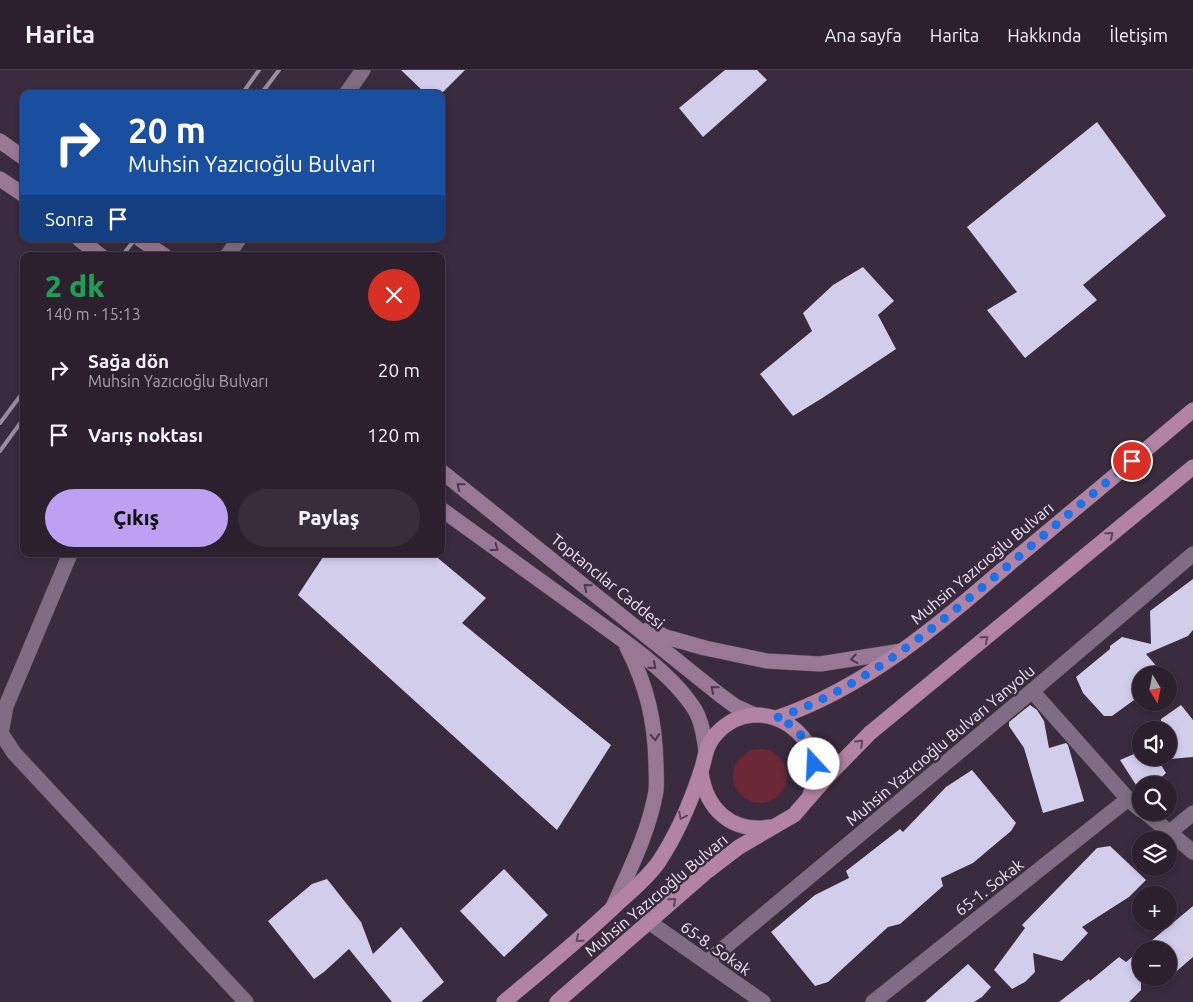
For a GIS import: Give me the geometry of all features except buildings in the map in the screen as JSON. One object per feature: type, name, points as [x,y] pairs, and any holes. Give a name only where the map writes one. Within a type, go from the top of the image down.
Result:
[{"type":"main road","name":"Muhsin Yazıcıoğlu Bulvarı","points":[[776,718],[795,712],[822,699],[902,651],[979,590],[1193,410]]},
{"type":"main road","name":"Muhsin Yazıcıoğlu Bulvarı","points":[[557,1002],[704,873],[739,847],[794,815],[827,777],[870,733],[1193,466]]},
{"type":"main road","name":"Muhsin Yazıcıoğlu Bulvarı","points":[[504,1002],[612,910],[657,864],[683,815],[701,772],[706,750],[717,733],[728,724],[741,718],[755,715],[776,718],[794,728],[804,738],[811,751],[815,779],[804,805]]},
{"type":"main road","name":"Muhsin Yazıcıoğlu Bulvarı","points":[[701,772],[703,786],[708,799],[728,819],[740,825],[754,828],[769,827],[782,823]]},
{"type":"street","points":[[349,90],[364,70]]},
{"type":"street","points":[[0,141],[20,155]]},
{"type":"street","points":[[0,178],[20,192]]},
{"type":"street","points":[[83,242],[96,252]]},
{"type":"street","points":[[144,242],[159,252]]},
{"type":"street","points":[[229,252],[237,242]]},
{"type":"street","name":"Toptancılar Caddesi","points":[[445,474],[720,695],[735,706],[755,715]]},
{"type":"street","points":[[445,512],[624,641],[663,674],[680,691],[700,720],[706,750]]},
{"type":"street","name":"Muhsin Yazıcıoğlu Bulvarı Yanyolu","points":[[707,962],[1193,554]]},
{"type":"street","points":[[69,557],[6,706],[1,733],[14,753],[246,1002]]},
{"type":"street","points":[[627,619],[666,637],[767,661],[820,664],[902,651]]},
{"type":"street","points":[[612,910],[631,869],[650,814],[656,789],[656,748],[650,708],[640,672],[624,641]]},
{"type":"street","points":[[1032,691],[1132,802]]},
{"type":"street","name":"65-1. Sokak","points":[[873,1002],[1128,799]]},
{"type":"street","points":[[1171,831],[1193,813]]},
{"type":"street","points":[[1156,821],[1169,831]]},
{"type":"street","points":[[1177,838],[1193,852]]},
{"type":"street","name":"65-8. Sokak","points":[[649,922],[763,1002]]},
{"type":"shaded area","points":[[755,749],[765,749],[775,753],[783,761],[787,776],[783,791],[775,799],[765,803],[755,803],[745,799],[737,791],[733,781],[733,771],[737,761],[745,753]]},
{"type":"railway","points":[[245,90],[259,70]]},
{"type":"railway","points":[[264,90],[279,70]]},
{"type":"railway","points":[[125,252],[133,242]]},
{"type":"railway","points":[[145,252],[153,242]]},
{"type":"railway","points":[[0,423],[20,396]]},
{"type":"railway","points":[[0,451],[20,424]]},
{"type":"route","points":[[814,764],[811,751],[804,738],[794,728],[776,718],[814,704],[902,651],[964,603],[1132,461]]}]
